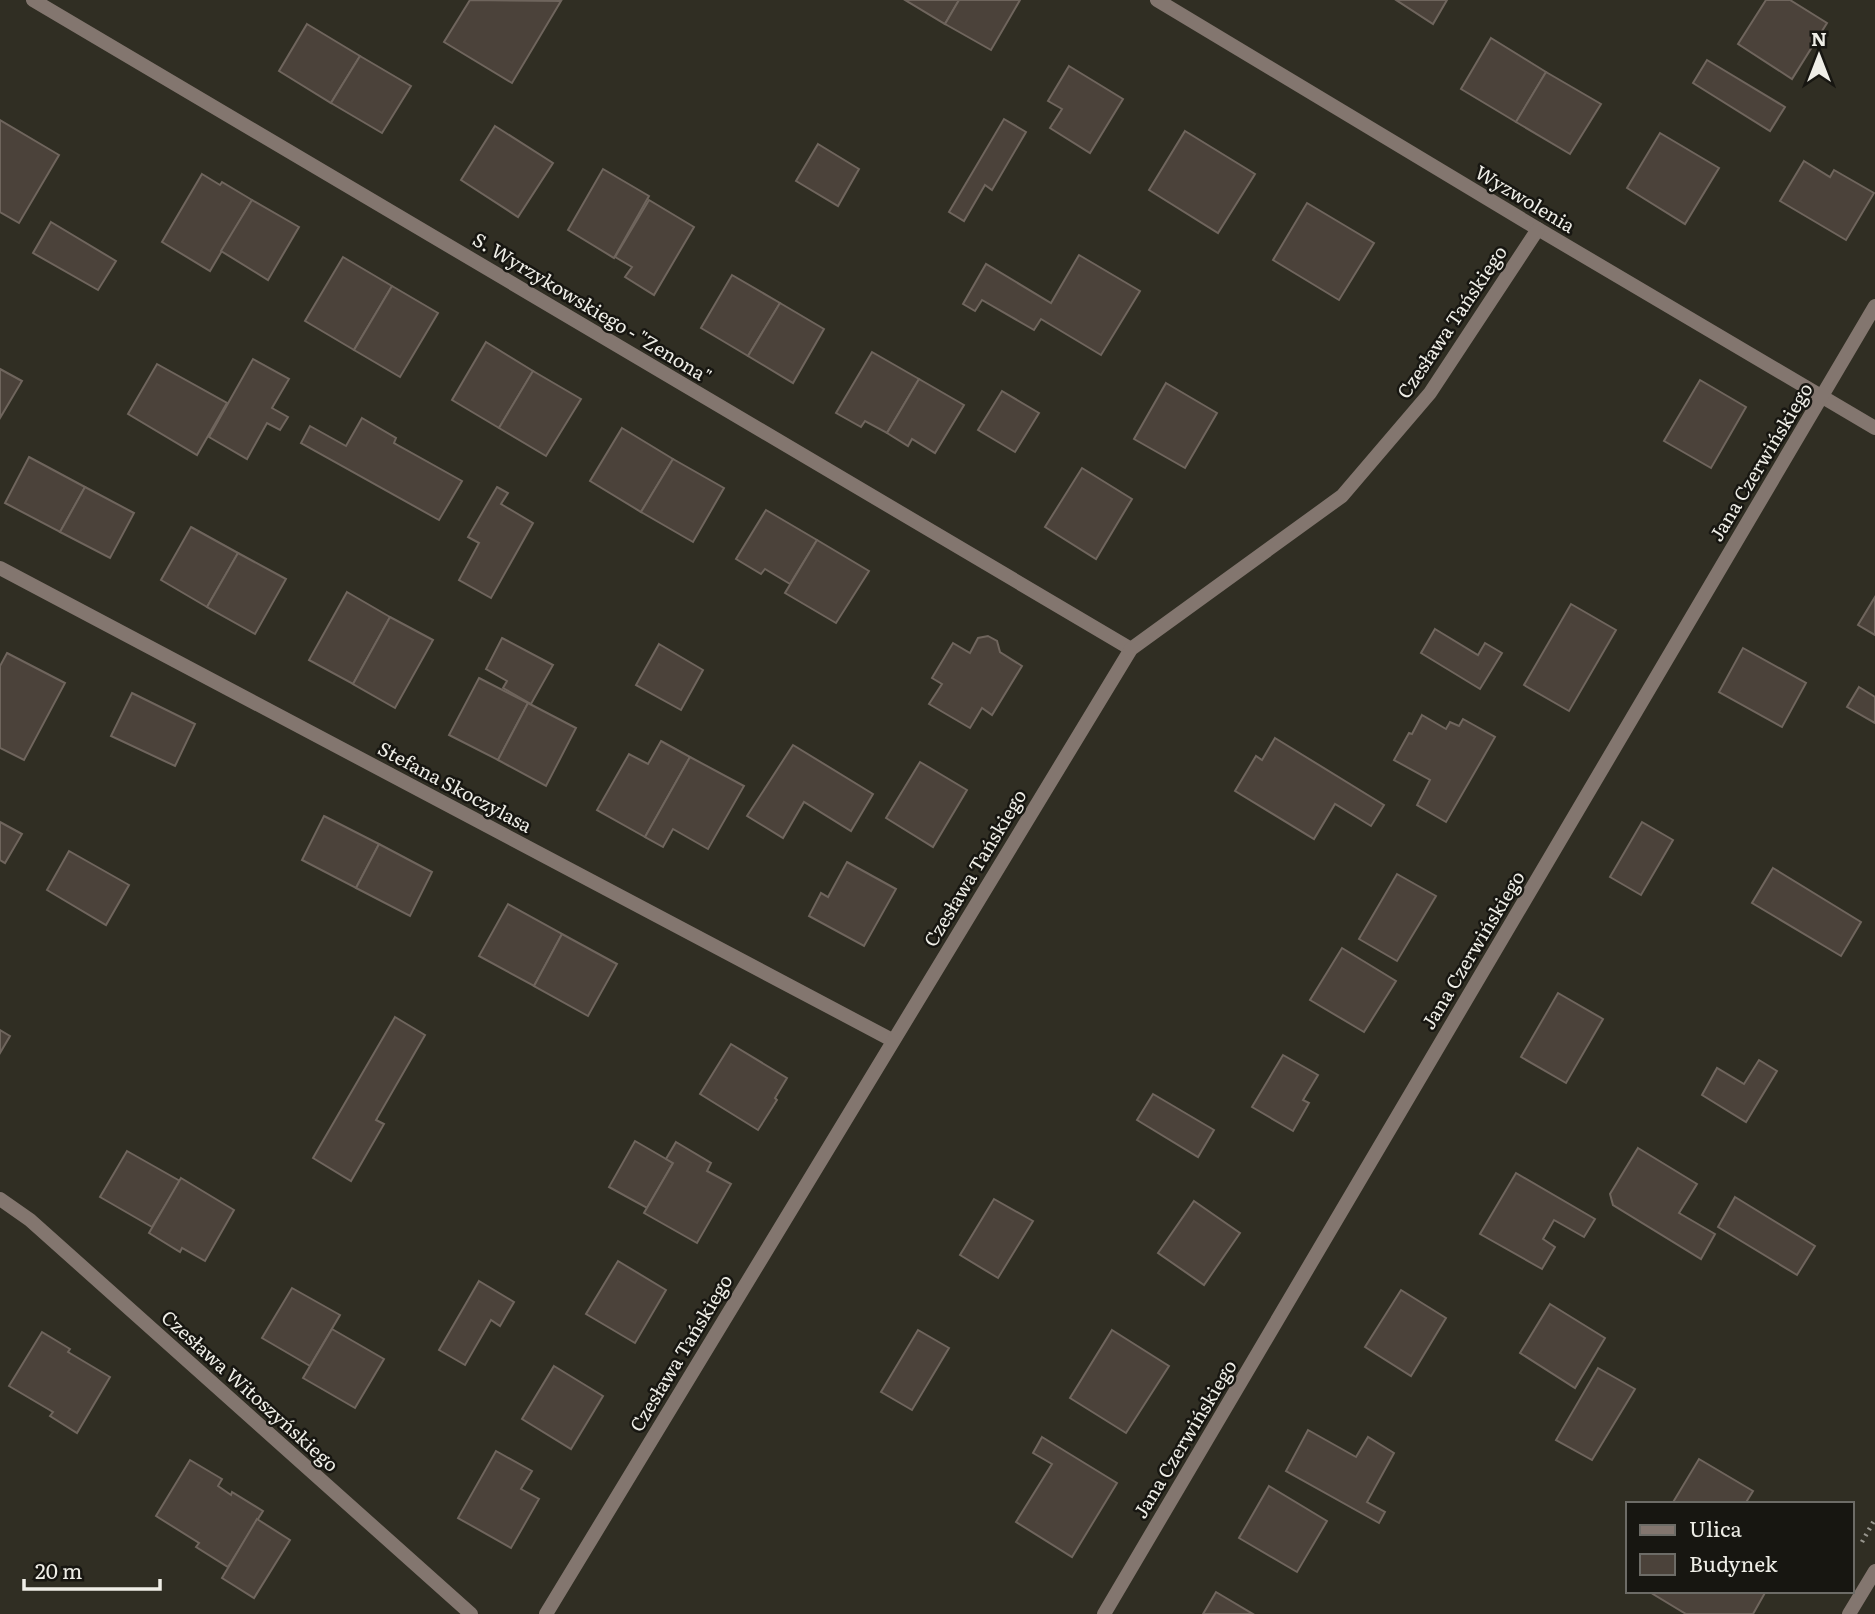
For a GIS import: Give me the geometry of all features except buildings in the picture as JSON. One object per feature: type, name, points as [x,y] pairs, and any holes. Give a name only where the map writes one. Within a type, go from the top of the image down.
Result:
[{"type":"street","name":"S. Wyrzykowskiego - \"Zenona\"","points":[[33,0],[1130,649]]},
{"type":"street","name":"Wyzwolenia","points":[[1157,0],[1875,428]]},
{"type":"street","name":"Czesława Tańskiego","points":[[546,1614],[1130,649],[1342,496],[1430,393],[1538,229]]},
{"type":"street","name":"Jana Czerwińskiego","points":[[1104,1614],[1875,306]]},
{"type":"street","name":"Stefana Skoczylasa","points":[[0,568],[892,1040]]},
{"type":"street","name":"Czesława Witoszyńskiego","points":[[0,1199],[40,1230],[471,1614]]},
{"type":"street","points":[[1849,1614],[1875,1571]]},
{"type":"path","points":[[1858,1548],[1875,1519]]}]
